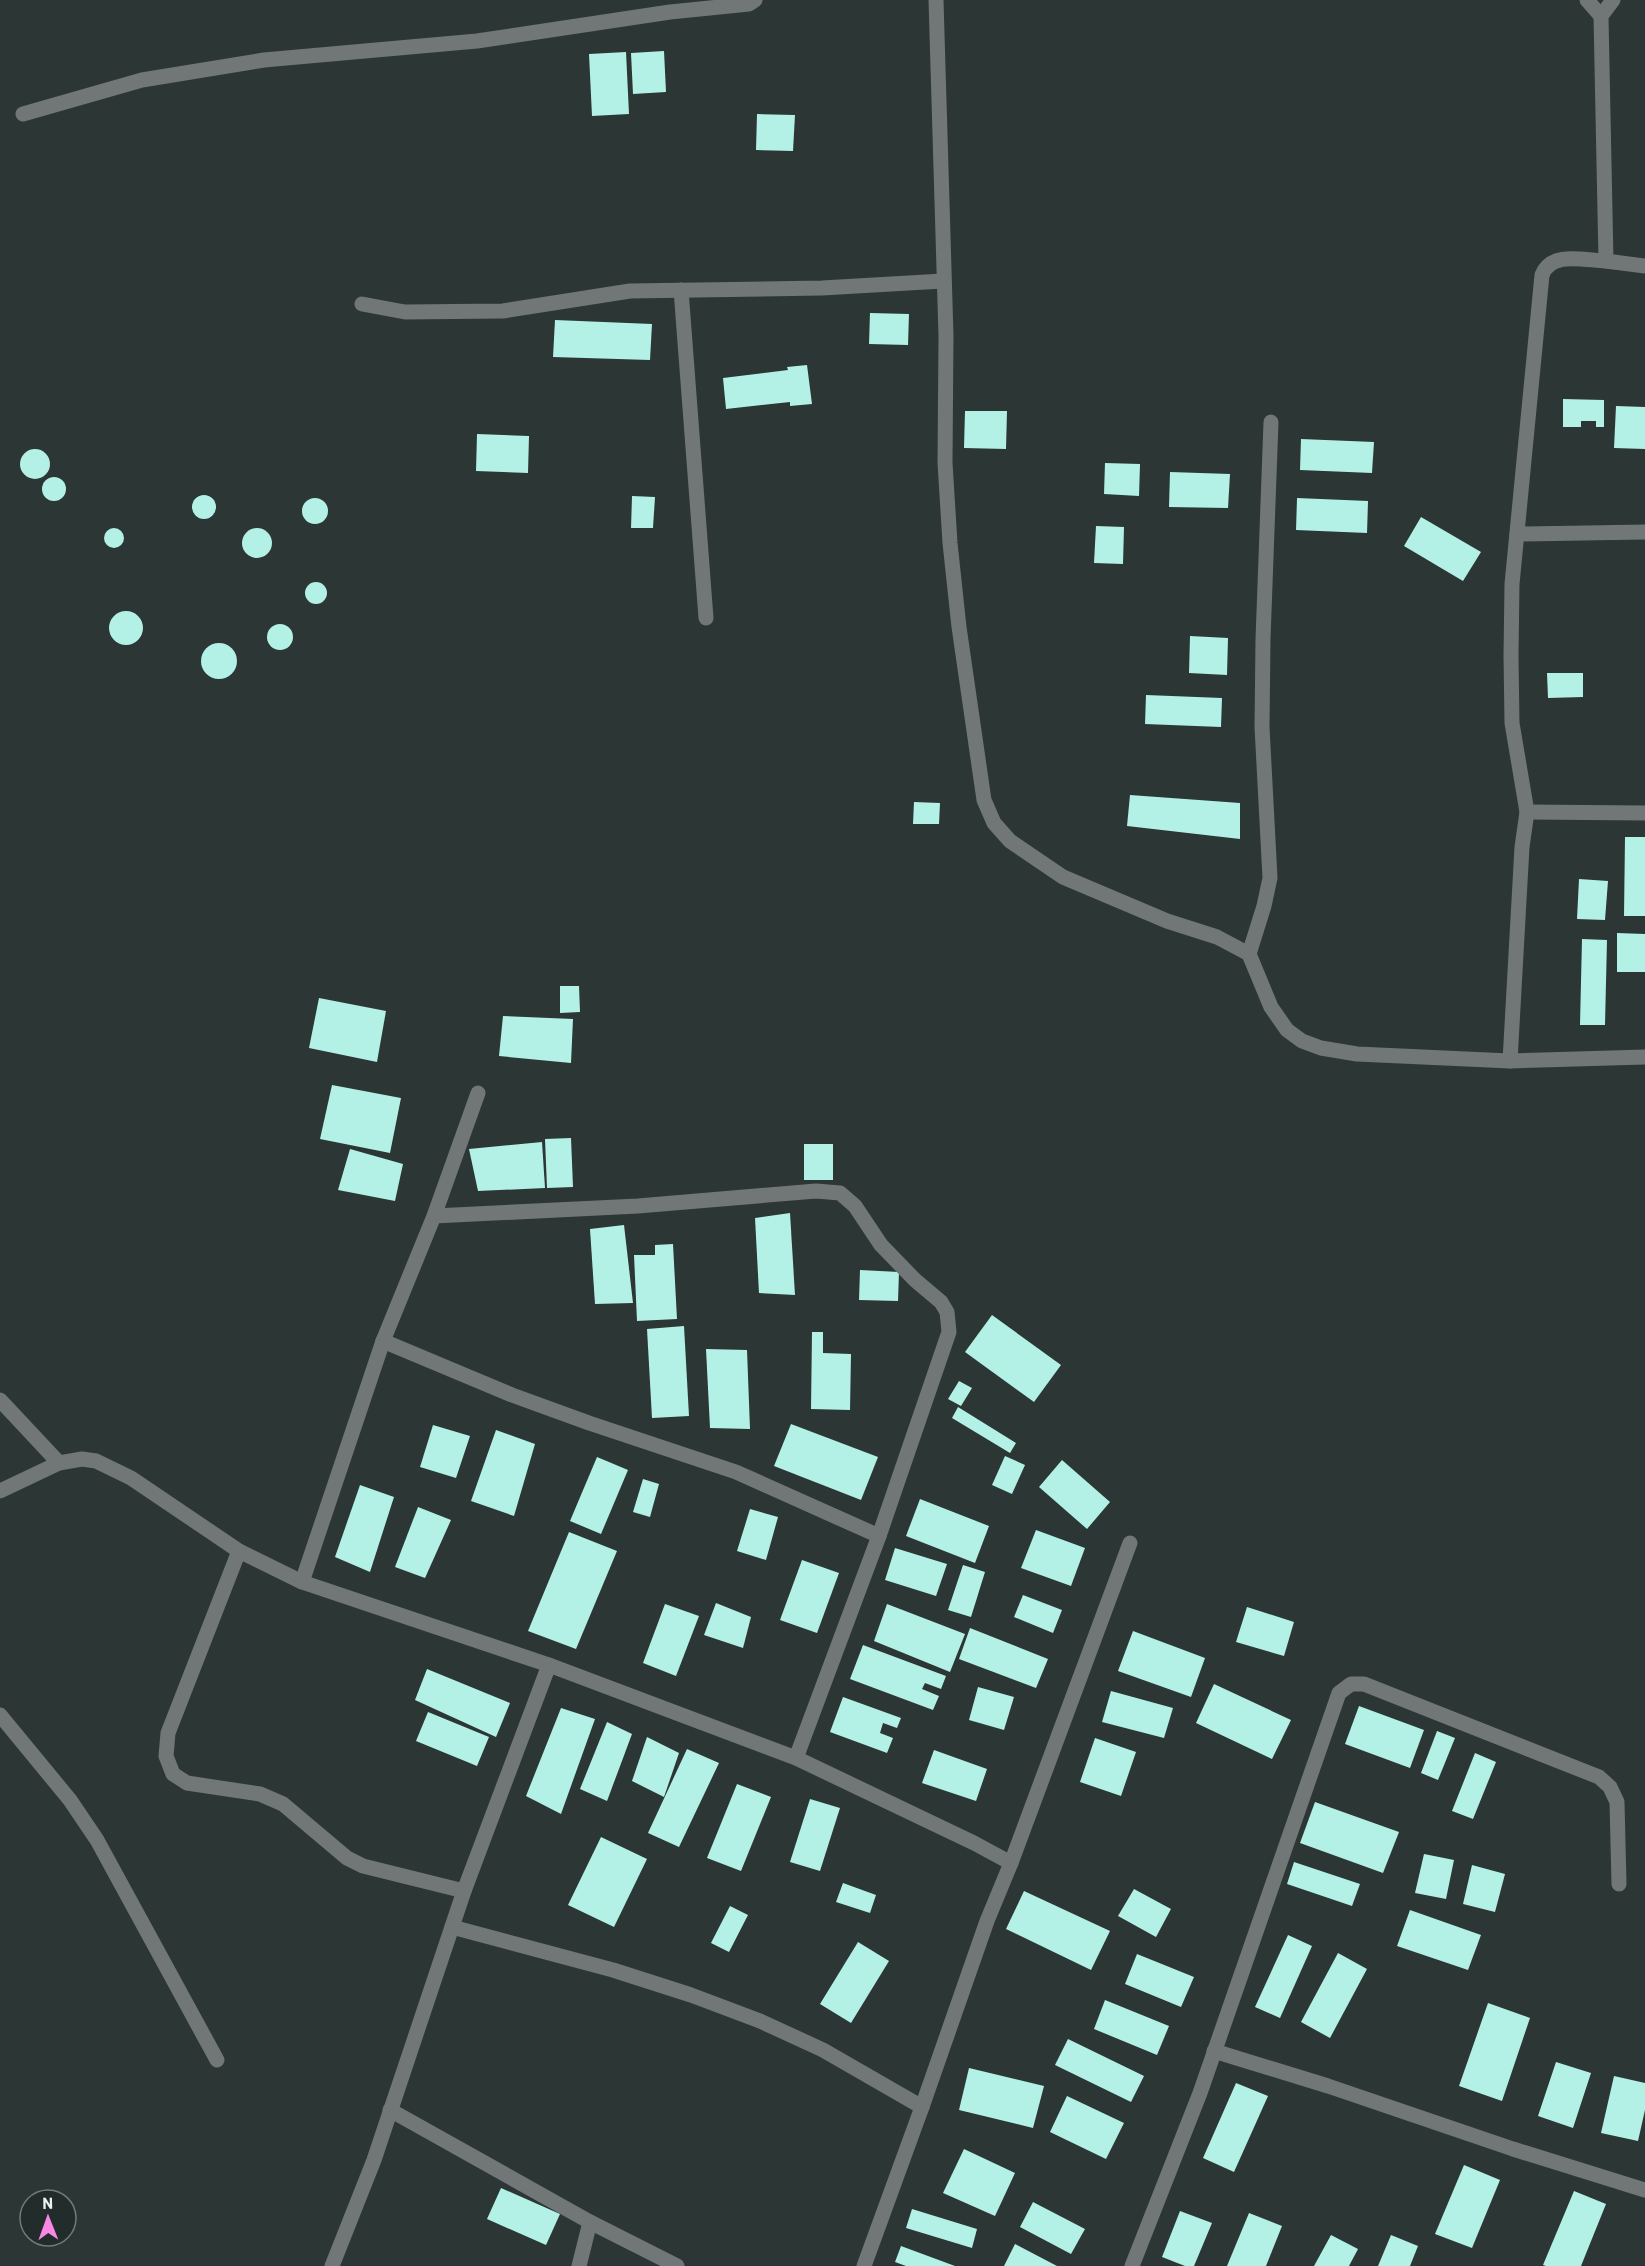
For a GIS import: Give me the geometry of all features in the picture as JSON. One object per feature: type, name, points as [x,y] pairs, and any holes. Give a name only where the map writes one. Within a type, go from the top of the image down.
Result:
[{"type":"street","points":[[23,114],[142,80],[264,60],[477,41],[659,14],[749,4],[755,0]]},
{"type":"street","points":[[936,0],[945,336],[945,462],[950,543],[959,627],[984,800],[994,824],[1011,841],[1063,877],[1167,921],[1217,937],[1249,954],[1271,1007],[1287,1030],[1302,1041],[1321,1048],[1357,1054],[1510,1061],[1645,1057]]},
{"type":"street","points":[[1587,0],[1601,16]]},
{"type":"street","points":[[1606,261],[1601,16],[1613,0]]},
{"type":"street","points":[[1510,1061],[1519,882],[1527,812],[1512,723],[1512,585],[1542,276],[1545,267],[1555,260],[1606,261],[1645,266]]},
{"type":"street","points":[[362,304],[405,312],[503,311],[630,291],[822,288],[943,281]]},
{"type":"street","points":[[681,291],[706,618]]},
{"type":"street","points":[[1249,954],[1270,878],[1262,716],[1270,422]]},
{"type":"street","points":[[1517,534],[1645,532]]},
{"type":"street","points":[[1527,812],[1645,813]]},
{"type":"street","points":[[302,1582],[383,1341],[434,1216],[478,1093]]},
{"type":"street","points":[[434,1216],[638,1206],[816,1191],[840,1192],[855,1206],[881,1245],[915,1280],[941,1302],[947,1312],[949,1332],[879,1536],[796,1758]]},
{"type":"street","points":[[383,1341],[512,1395],[736,1472],[879,1536]]},
{"type":"street","points":[[0,1400],[59,1463]]},
{"type":"street","points":[[0,1491],[59,1463],[82,1459],[96,1461],[131,1478],[239,1551],[302,1582],[549,1665],[796,1758],[1011,1863]]},
{"type":"street","points":[[864,2266],[987,1922],[1130,1543]]},
{"type":"street","points":[[239,1551],[168,1733],[166,1756],[172,1774],[187,1784],[260,1794],[283,1804],[347,1858],[363,1866],[464,1891]]},
{"type":"street","points":[[332,2266],[374,2160],[464,1891],[549,1665]]},
{"type":"street","points":[[1132,2266],[1200,2093],[1339,1693],[1351,1684],[1364,1684],[1599,1777],[1610,1787],[1617,1802],[1619,1884]]},
{"type":"street","points":[[0,1715],[70,1800],[97,1840],[217,2060]]},
{"type":"street","points":[[452,1927],[613,1970],[691,1995],[760,2021],[823,2050],[922,2107]]},
{"type":"street","points":[[1214,2051],[1328,2086],[1513,2150],[1645,2190]]},
{"type":"street","points":[[390,2110],[590,2222],[677,2266]]},
{"type":"street","points":[[579,2266],[590,2222]]},
{"type":"building","points":[[664,51],[666,92],[633,94],[631,53]]},
{"type":"building","points":[[626,52],[629,114],[592,116],[589,54]]},
{"type":"building","points":[[757,114],[795,115],[793,151],[756,150]]},
{"type":"building","points":[[870,313],[909,314],[908,345],[869,344]]},
{"type":"building","points":[[555,320],[652,324],[650,360],[553,357]]},
{"type":"building","points":[[807,365],[812,404],[790,406],[790,402],[726,409],[723,378],[788,370],[787,367]]},
{"type":"building","points":[[1563,399],[1604,400],[1604,427],[1596,427],[1596,421],[1581,421],[1581,427],[1563,427]]},
{"type":"building","points":[[1616,406],[1645,407],[1645,449],[1614,448]]},
{"type":"building","points":[[965,411],[1007,411],[1006,449],[964,448]]},
{"type":"building","points":[[477,434],[529,436],[528,473],[476,471]]},
{"type":"building","points":[[1301,439],[1374,442],[1372,473],[1300,470]]},
{"type":"building","points":[[35,449],[46,453],[50,464],[46,475],[35,479],[24,475],[20,464],[24,453]]},
{"type":"building","points":[[1105,463],[1140,464],[1139,496],[1104,494]]},
{"type":"building","points":[[1170,472],[1230,474],[1228,508],[1169,507]]},
{"type":"building","points":[[54,477],[62,481],[66,489],[62,497],[54,501],[46,497],[42,489],[46,481]]},
{"type":"building","points":[[204,495],[212,499],[216,507],[212,515],[204,519],[196,515],[192,507],[196,499]]},
{"type":"building","points":[[632,496],[655,497],[653,528],[631,528]]},
{"type":"building","points":[[315,498],[324,502],[328,511],[324,520],[315,524],[306,520],[302,511],[306,502]]},
{"type":"building","points":[[1297,498],[1368,501],[1367,533],[1296,530]]},
{"type":"building","points":[[1421,517],[1481,552],[1463,581],[1404,546]]},
{"type":"building","points":[[1096,526],[1124,527],[1123,564],[1094,563]]},
{"type":"building","points":[[114,528],[121,531],[124,538],[121,545],[114,548],[107,545],[104,538],[107,531]]},
{"type":"building","points":[[257,528],[267,533],[272,543],[267,553],[257,558],[247,553],[242,543],[247,533]]},
{"type":"building","points":[[312,582],[320,582],[327,589],[327,597],[320,604],[312,604],[305,597],[305,589]]},
{"type":"building","points":[[126,611],[138,616],[143,628],[138,640],[126,645],[114,640],[109,628],[114,616]]},
{"type":"building","points":[[280,624],[289,628],[293,637],[289,646],[280,650],[271,646],[267,637],[271,628]]},
{"type":"building","points":[[1190,636],[1228,638],[1227,675],[1189,673]]},
{"type":"building","points":[[219,643],[231,649],[237,661],[231,673],[219,679],[207,673],[201,661],[207,649]]},
{"type":"building","points":[[1547,673],[1583,673],[1583,697],[1548,698]]},
{"type":"building","points":[[1146,695],[1222,698],[1221,727],[1145,724]]},
{"type":"building","points":[[1130,795],[1240,803],[1240,839],[1127,826]]},
{"type":"building","points":[[914,802],[940,803],[939,824],[913,824]]},
{"type":"building","points":[[1625,837],[1645,837],[1645,916],[1624,916]]},
{"type":"building","points":[[1579,879],[1608,881],[1605,920],[1577,919]]},
{"type":"building","points":[[1617,933],[1645,934],[1645,972],[1617,972]]},
{"type":"building","points":[[1582,939],[1607,940],[1605,1025],[1580,1025]]},
{"type":"building","points":[[560,986],[579,986],[580,1012],[560,1013]]},
{"type":"building","points":[[319,998],[386,1011],[377,1062],[309,1048]]},
{"type":"building","points":[[503,1016],[573,1019],[571,1063],[499,1056]]},
{"type":"building","points":[[332,1085],[401,1098],[390,1153],[320,1139]]},
{"type":"building","points":[[571,1138],[573,1187],[547,1188],[545,1139]]},
{"type":"building","points":[[542,1142],[545,1188],[478,1191],[469,1149]]},
{"type":"building","points":[[804,1144],[833,1144],[833,1180],[804,1180]]},
{"type":"building","points":[[350,1149],[403,1164],[395,1201],[338,1190]]},
{"type":"building","points":[[790,1213],[795,1295],[759,1293],[755,1218]]},
{"type":"building","points":[[624,1225],[633,1303],[595,1304],[590,1229]]},
{"type":"building","points":[[673,1244],[677,1319],[637,1321],[634,1255],[655,1255],[655,1245]]},
{"type":"building","points":[[860,1270],[899,1272],[898,1301],[859,1300]]},
{"type":"building","points":[[992,1315],[1061,1365],[1034,1402],[965,1352]]},
{"type":"building","points":[[684,1326],[689,1416],[652,1418],[647,1329]]},
{"type":"building","points":[[812,1332],[823,1332],[823,1353],[851,1354],[850,1410],[811,1409]]},
{"type":"building","points":[[706,1349],[747,1350],[750,1429],[710,1428]]},
{"type":"building","points":[[959,1381],[972,1388],[961,1406],[948,1399]]},
{"type":"building","points":[[958,1407],[1016,1443],[1010,1453],[952,1418]]},
{"type":"building","points":[[791,1424],[878,1457],[861,1500],[774,1466]]},
{"type":"building","points":[[433,1425],[470,1436],[456,1478],[420,1467]]},
{"type":"building","points":[[496,1430],[535,1444],[514,1516],[471,1501]]},
{"type":"building","points":[[1005,1456],[1025,1465],[1012,1494],[992,1485]]},
{"type":"building","points":[[597,1457],[628,1470],[601,1534],[570,1521]]},
{"type":"building","points":[[1062,1460],[1110,1502],[1087,1529],[1039,1487]]},
{"type":"building","points":[[643,1479],[659,1484],[650,1517],[633,1512]]},
{"type":"building","points":[[360,1485],[394,1497],[370,1572],[335,1557]]},
{"type":"building","points":[[920,1499],[989,1526],[975,1563],[906,1536]]},
{"type":"building","points":[[418,1507],[451,1520],[425,1578],[395,1567]]},
{"type":"building","points":[[750,1509],[778,1517],[766,1560],[737,1551]]},
{"type":"building","points":[[1036,1530],[1085,1548],[1071,1586],[1021,1568]]},
{"type":"building","points":[[569,1532],[617,1551],[576,1649],[528,1631]]},
{"type":"building","points":[[895,1548],[947,1564],[936,1596],[885,1580]]},
{"type":"building","points":[[802,1560],[839,1573],[817,1633],[780,1620]]},
{"type":"building","points":[[963,1565],[985,1572],[971,1617],[948,1610]]},
{"type":"building","points":[[1023,1595],[1062,1610],[1053,1633],[1014,1617]]},
{"type":"building","points":[[716,1603],[751,1617],[743,1648],[704,1635]]},
{"type":"building","points":[[665,1604],[699,1616],[676,1676],[643,1663]]},
{"type":"building","points":[[887,1604],[965,1634],[950,1672],[874,1641]]},
{"type":"building","points":[[1247,1607],[1294,1622],[1284,1656],[1236,1642]]},
{"type":"building","points":[[970,1628],[1048,1659],[1036,1688],[959,1659]]},
{"type":"building","points":[[1133,1631],[1205,1658],[1191,1697],[1118,1671]]},
{"type":"building","points":[[863,1645],[946,1676],[941,1689],[925,1683],[922,1689],[939,1696],[933,1710],[850,1679]]},
{"type":"building","points":[[427,1669],[510,1703],[496,1737],[415,1700]]},
{"type":"building","points":[[1214,1684],[1291,1720],[1272,1759],[1196,1723]]},
{"type":"building","points":[[978,1687],[1014,1697],[1004,1730],[969,1720]]},
{"type":"building","points":[[1111,1691],[1173,1708],[1164,1738],[1102,1722]]},
{"type":"building","points":[[843,1697],[901,1718],[897,1728],[883,1723],[880,1733],[893,1738],[887,1753],[830,1732]]},
{"type":"building","points":[[1359,1706],[1424,1730],[1410,1768],[1345,1744]]},
{"type":"building","points":[[561,1708],[595,1719],[561,1814],[526,1796]]},
{"type":"building","points":[[428,1712],[489,1737],[477,1766],[416,1741]]},
{"type":"building","points":[[607,1722],[632,1734],[607,1801],[580,1789]]},
{"type":"building","points":[[1437,1731],[1455,1738],[1438,1780],[1421,1773]]},
{"type":"building","points":[[647,1737],[679,1753],[664,1797],[632,1781]]},
{"type":"building","points":[[1095,1738],[1136,1752],[1121,1796],[1080,1782]]},
{"type":"building","points":[[687,1749],[719,1763],[679,1847],[648,1833]]},
{"type":"building","points":[[934,1750],[987,1769],[976,1801],[922,1783]]},
{"type":"building","points":[[1475,1753],[1496,1762],[1473,1819],[1452,1811]]},
{"type":"building","points":[[737,1784],[771,1797],[741,1871],[707,1858]]},
{"type":"building","points":[[810,1799],[840,1808],[820,1871],[790,1862]]},
{"type":"building","points":[[1315,1802],[1399,1832],[1383,1873],[1300,1843]]},
{"type":"building","points":[[601,1837],[647,1859],[614,1927],[568,1905]]},
{"type":"building","points":[[1424,1854],[1454,1860],[1446,1899],[1415,1893]]},
{"type":"building","points":[[1294,1862],[1360,1884],[1352,1906],[1287,1884]]},
{"type":"building","points":[[1472,1865],[1505,1874],[1495,1912],[1463,1904]]},
{"type":"building","points":[[843,1883],[876,1895],[870,1913],[836,1902]]},
{"type":"building","points":[[1134,1889],[1171,1909],[1156,1937],[1118,1916]]},
{"type":"building","points":[[1024,1891],[1110,1931],[1091,1970],[1006,1929]]},
{"type":"building","points":[[730,1906],[748,1915],[729,1952],[711,1943]]},
{"type":"building","points":[[1410,1910],[1481,1935],[1468,1970],[1397,1946]]},
{"type":"building","points":[[1288,1935],[1312,1946],[1280,2018],[1255,2007]]},
{"type":"building","points":[[858,1942],[889,1961],[851,2023],[820,2004]]},
{"type":"building","points":[[1338,1953],[1367,1969],[1330,2038],[1301,2022]]},
{"type":"building","points":[[1137,1954],[1194,1977],[1181,2007],[1125,1984]]},
{"type":"building","points":[[1105,2000],[1169,2026],[1157,2055],[1094,2029]]},
{"type":"building","points":[[1488,2003],[1530,2018],[1502,2101],[1459,2086]]},
{"type":"building","points":[[1068,2039],[1144,2076],[1131,2102],[1055,2065]]},
{"type":"building","points":[[1556,2062],[1591,2073],[1573,2128],[1538,2116]]},
{"type":"building","points":[[969,2068],[1044,2086],[1033,2128],[959,2110]]},
{"type":"building","points":[[1614,2076],[1645,2083],[1645,2110],[1638,2141],[1601,2133]]},
{"type":"building","points":[[1236,2083],[1268,2096],[1234,2172],[1203,2158]]},
{"type":"building","points":[[1067,2096],[1124,2123],[1106,2159],[1050,2132]]},
{"type":"building","points":[[964,2149],[1015,2173],[995,2216],[943,2193]]},
{"type":"building","points":[[1464,2165],[1500,2180],[1472,2248],[1435,2234]]},
{"type":"building","points":[[501,2188],[560,2214],[546,2245],[487,2219]]},
{"type":"building","points":[[1574,2191],[1606,2204],[1581,2266],[1543,2265]]},
{"type":"building","points":[[1033,2202],[1085,2229],[1071,2254],[1020,2227]]},
{"type":"building","points":[[912,2209],[977,2229],[972,2248],[906,2228]]},
{"type":"building","points":[[1180,2211],[1212,2223],[1194,2266],[1185,2266],[1162,2257]]},
{"type":"building","points":[[1249,2213],[1282,2226],[1266,2266],[1227,2266]]},
{"type":"building","points":[[1331,2235],[1358,2249],[1349,2266],[1314,2266]]},
{"type":"building","points":[[1391,2235],[1418,2246],[1410,2266],[1378,2266]]},
{"type":"building","points":[[1015,2244],[1057,2266],[1004,2266]]},
{"type":"building","points":[[901,2246],[955,2266],[906,2266],[895,2262]]}]
